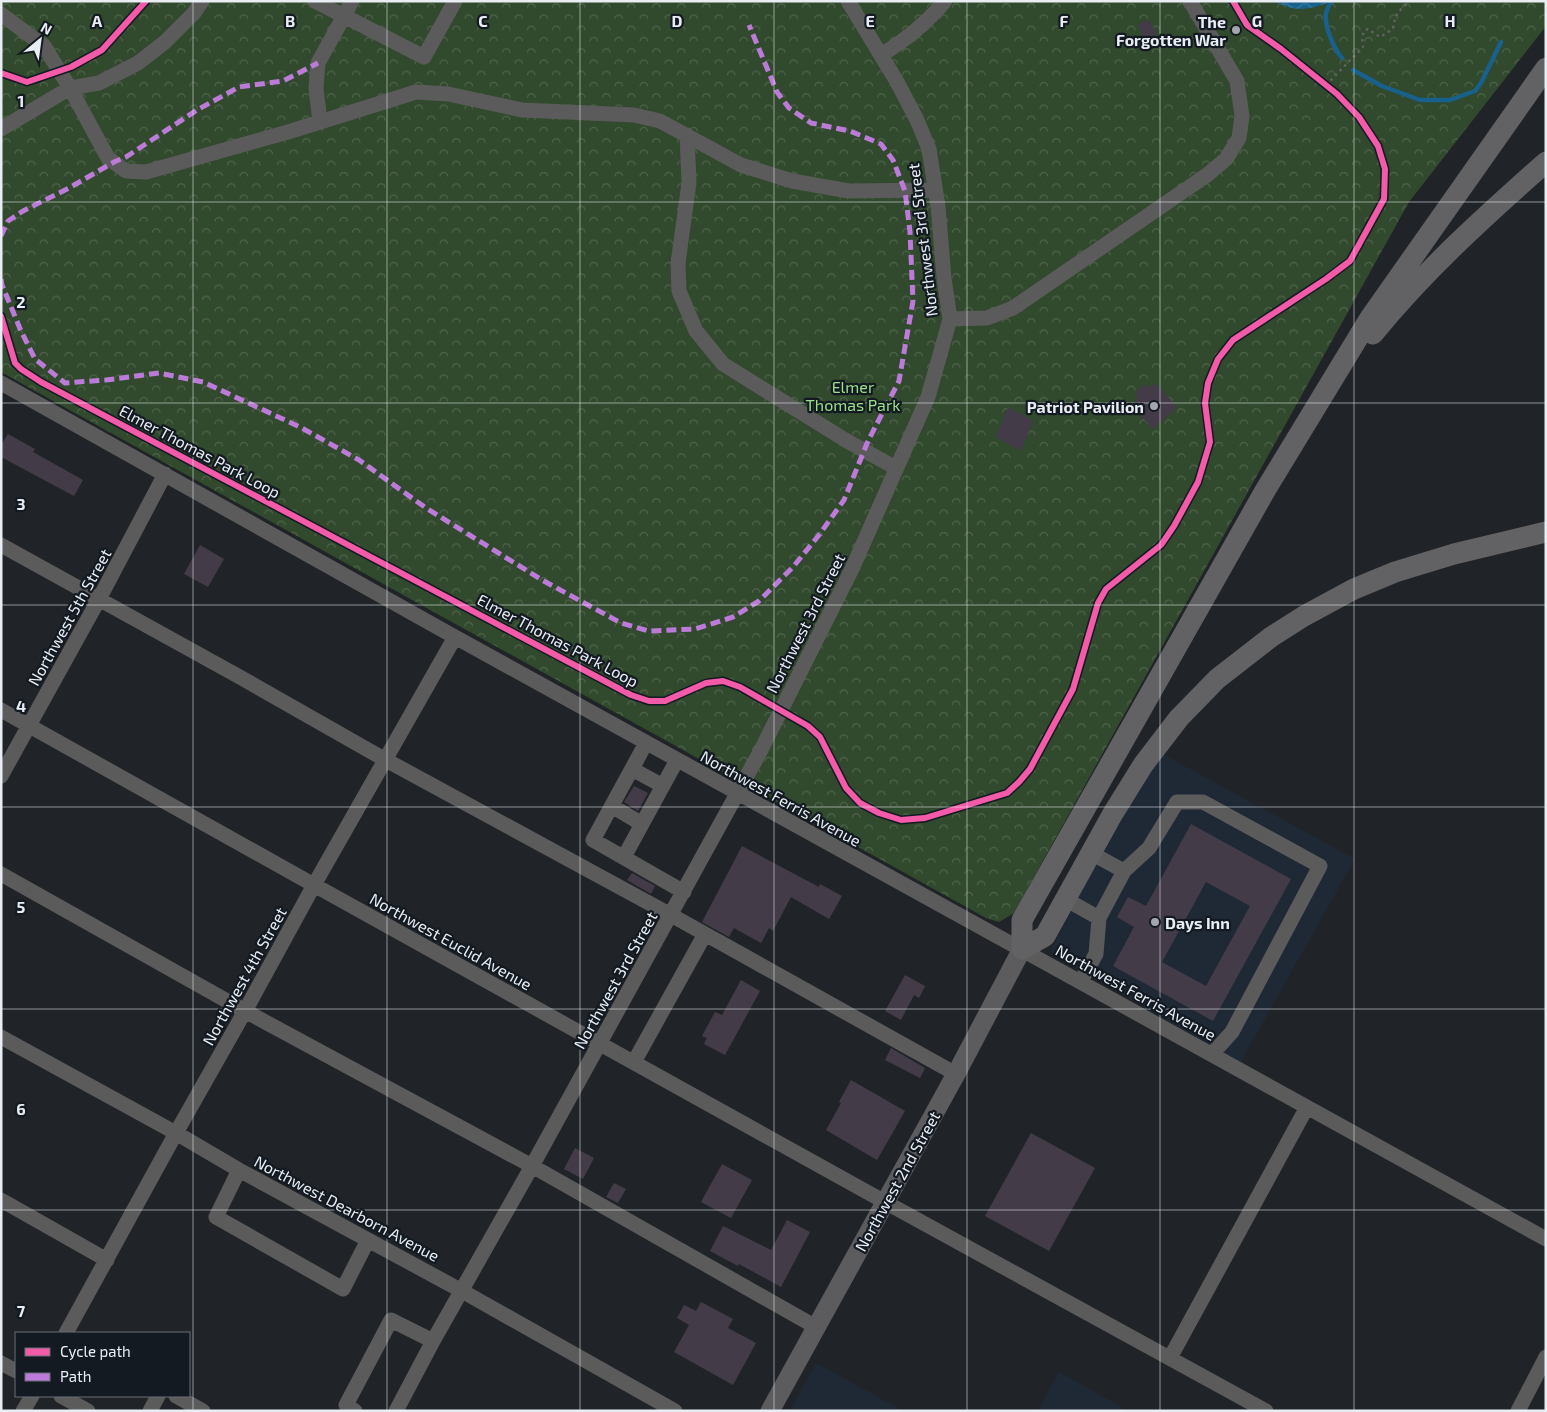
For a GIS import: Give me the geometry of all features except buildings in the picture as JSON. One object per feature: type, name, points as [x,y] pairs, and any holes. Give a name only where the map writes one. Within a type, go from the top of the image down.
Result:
[{"type":"highway","points":[[1546,68],[1370,318],[1266,489],[1022,920],[1022,949],[1045,936],[1112,815],[1143,765],[1179,718],[1218,679],[1271,637],[1304,616],[1354,590],[1395,572],[1454,554],[1546,532]]},
{"type":"highway","points":[[1324,395],[1380,325],[1432,268],[1470,230],[1546,162]]},
{"type":"main road","name":"Northwest 2nd Street","points":[[770,1411],[956,1074],[1022,949]]},
{"type":"street","points":[[1,129],[70,88],[99,82],[138,63],[165,42],[194,13],[202,1]]},
{"type":"street","points":[[315,1],[424,57],[455,1]]},
{"type":"street","points":[[320,122],[316,88],[318,63],[352,1]]},
{"type":"street","name":"Northwest 3rd Street","points":[[396,1411],[760,752],[852,569],[928,397],[950,319],[935,190],[928,149],[917,120],[848,1]]},
{"type":"street","points":[[881,56],[907,39],[931,18],[945,1]]},
{"type":"street","points":[[950,319],[987,318],[1013,308],[1207,175],[1226,159],[1239,138],[1242,116],[1237,82],[1190,1]]},
{"type":"street","points":[[1,14],[44,46],[70,88],[108,158],[126,171],[146,172],[416,92],[448,94],[522,110],[634,115],[660,121],[741,165],[792,181],[849,192],[935,190]]},
{"type":"street","points":[[687,136],[690,183],[678,263],[679,291],[696,331],[723,364],[847,441],[896,468]]},
{"type":"street","name":"Northwest Ferris Avenue","points":[[1,383],[737,794],[1022,949],[1546,1239]]},
{"type":"street","name":"Northwest 5th Street","points":[[1,776],[100,600],[165,474]]},
{"type":"street","points":[[1,545],[384,759],[671,915],[956,1074]]},
{"type":"street","name":"Northwest 4th Street","points":[[67,1332],[384,759],[454,637]]},
{"type":"street","name":"Northwest Euclid Avenue","points":[[1,710],[885,1202],[1266,1411]]},
{"type":"street","points":[[646,743],[593,840],[684,892]]},
{"type":"street","points":[[624,857],[677,760]]},
{"type":"street","points":[[632,769],[662,786]]},
{"type":"street","points":[[1081,982],[1096,954],[1099,918],[1124,871],[1149,848],[1177,802],[1203,802],[1320,866],[1232,1032],[1212,1054]]},
{"type":"street","points":[[612,806],[642,824]]},
{"type":"street","points":[[1091,853],[1124,871]]},
{"type":"street","points":[[1,874],[245,1011],[532,1166],[816,1327]]},
{"type":"street","points":[[1066,899],[1099,918]]},
{"type":"street","points":[[634,1062],[705,934]]},
{"type":"street","name":"Northwest Dearborn Avenue","points":[[1,1037],[462,1291],[675,1411]]},
{"type":"street","points":[[1170,1358],[1307,1107]]},
{"type":"street","points":[[240,1170],[216,1217],[343,1289],[368,1240]]},
{"type":"street","points":[[1,1200],[107,1260]]},
{"type":"street","points":[[355,1411],[346,1405],[391,1320],[433,1342]]},
{"type":"street","points":[[1518,1411],[1546,1357]]},
{"type":"street","points":[[1,1362],[15,1370]]},
{"type":"street","points":[[23,1411],[31,1397]]},
{"type":"street","points":[[63,1397],[88,1411]]},
{"type":"street","points":[[150,1411],[157,1397]]},
{"type":"street","points":[[178,1397],[203,1411]]},
{"type":"path","points":[[1318,80],[1328,88],[1363,47],[1362,37],[1364,31],[1368,29],[1380,36],[1390,32],[1393,29],[1394,18],[1397,13],[1410,2]]},
{"type":"shaded area","points":[[1161,753],[1355,859],[1240,1063],[1050,952],[1103,848]]},
{"type":"shaded area","points":[[816,1363],[904,1411],[790,1411]]},
{"type":"shaded area","points":[[1059,1372],[1129,1411],[1038,1411]]},
{"type":"green space","name":"Elmer Thomas Park","points":[[1,1],[1546,1],[1546,26],[1409,202],[1014,913],[999,922],[986,918],[1,372]]},
{"type":"water","points":[[1274,1],[1334,1],[1297,9]]},
{"type":"waterway","points":[[1331,2],[1326,13],[1328,31],[1342,58]]},
{"type":"waterway","points":[[1353,70],[1382,86],[1420,100],[1450,100],[1475,91],[1481,83],[1501,42]]},
{"type":"marked path","points":[[1,279],[21,331],[35,359],[65,383],[159,373],[203,382],[300,427],[359,460],[426,508],[542,580],[621,623],[649,631],[695,629],[733,617],[759,601],[793,567],[844,500],[868,441],[899,381],[913,301],[910,232],[905,191],[893,160],[881,144],[850,131],[811,123],[789,108],[777,92],[749,25]]},
{"type":"marked path","points":[[1,236],[8,221],[23,211],[126,157],[197,110],[239,87],[283,81],[318,63]]},
{"type":"cycle path","points":[[1,73],[27,82],[71,67],[102,50],[146,1]]},
{"type":"cycle path","name":"Elmer Thomas Park Loop","points":[[1,316],[15,363],[41,382],[631,695],[649,701],[665,701],[706,683],[723,681],[740,687],[808,726],[820,737],[846,788],[860,803],[879,813],[901,820],[925,818],[1007,793],[1030,769],[1073,689],[1098,603],[1106,589],[1161,545],[1174,526],[1198,482],[1210,442],[1205,403],[1208,383],[1218,359],[1233,340],[1350,261],[1384,199],[1385,169],[1378,146],[1359,117],[1337,94],[1281,49],[1247,25],[1233,1]]},
{"type":"place","name":"The Forgotten War","points":[[1236,30]]},
{"type":"place","name":"Patriot Pavilion","points":[[1154,406]]},
{"type":"place","name":"Days Inn","points":[[1155,922]]}]
